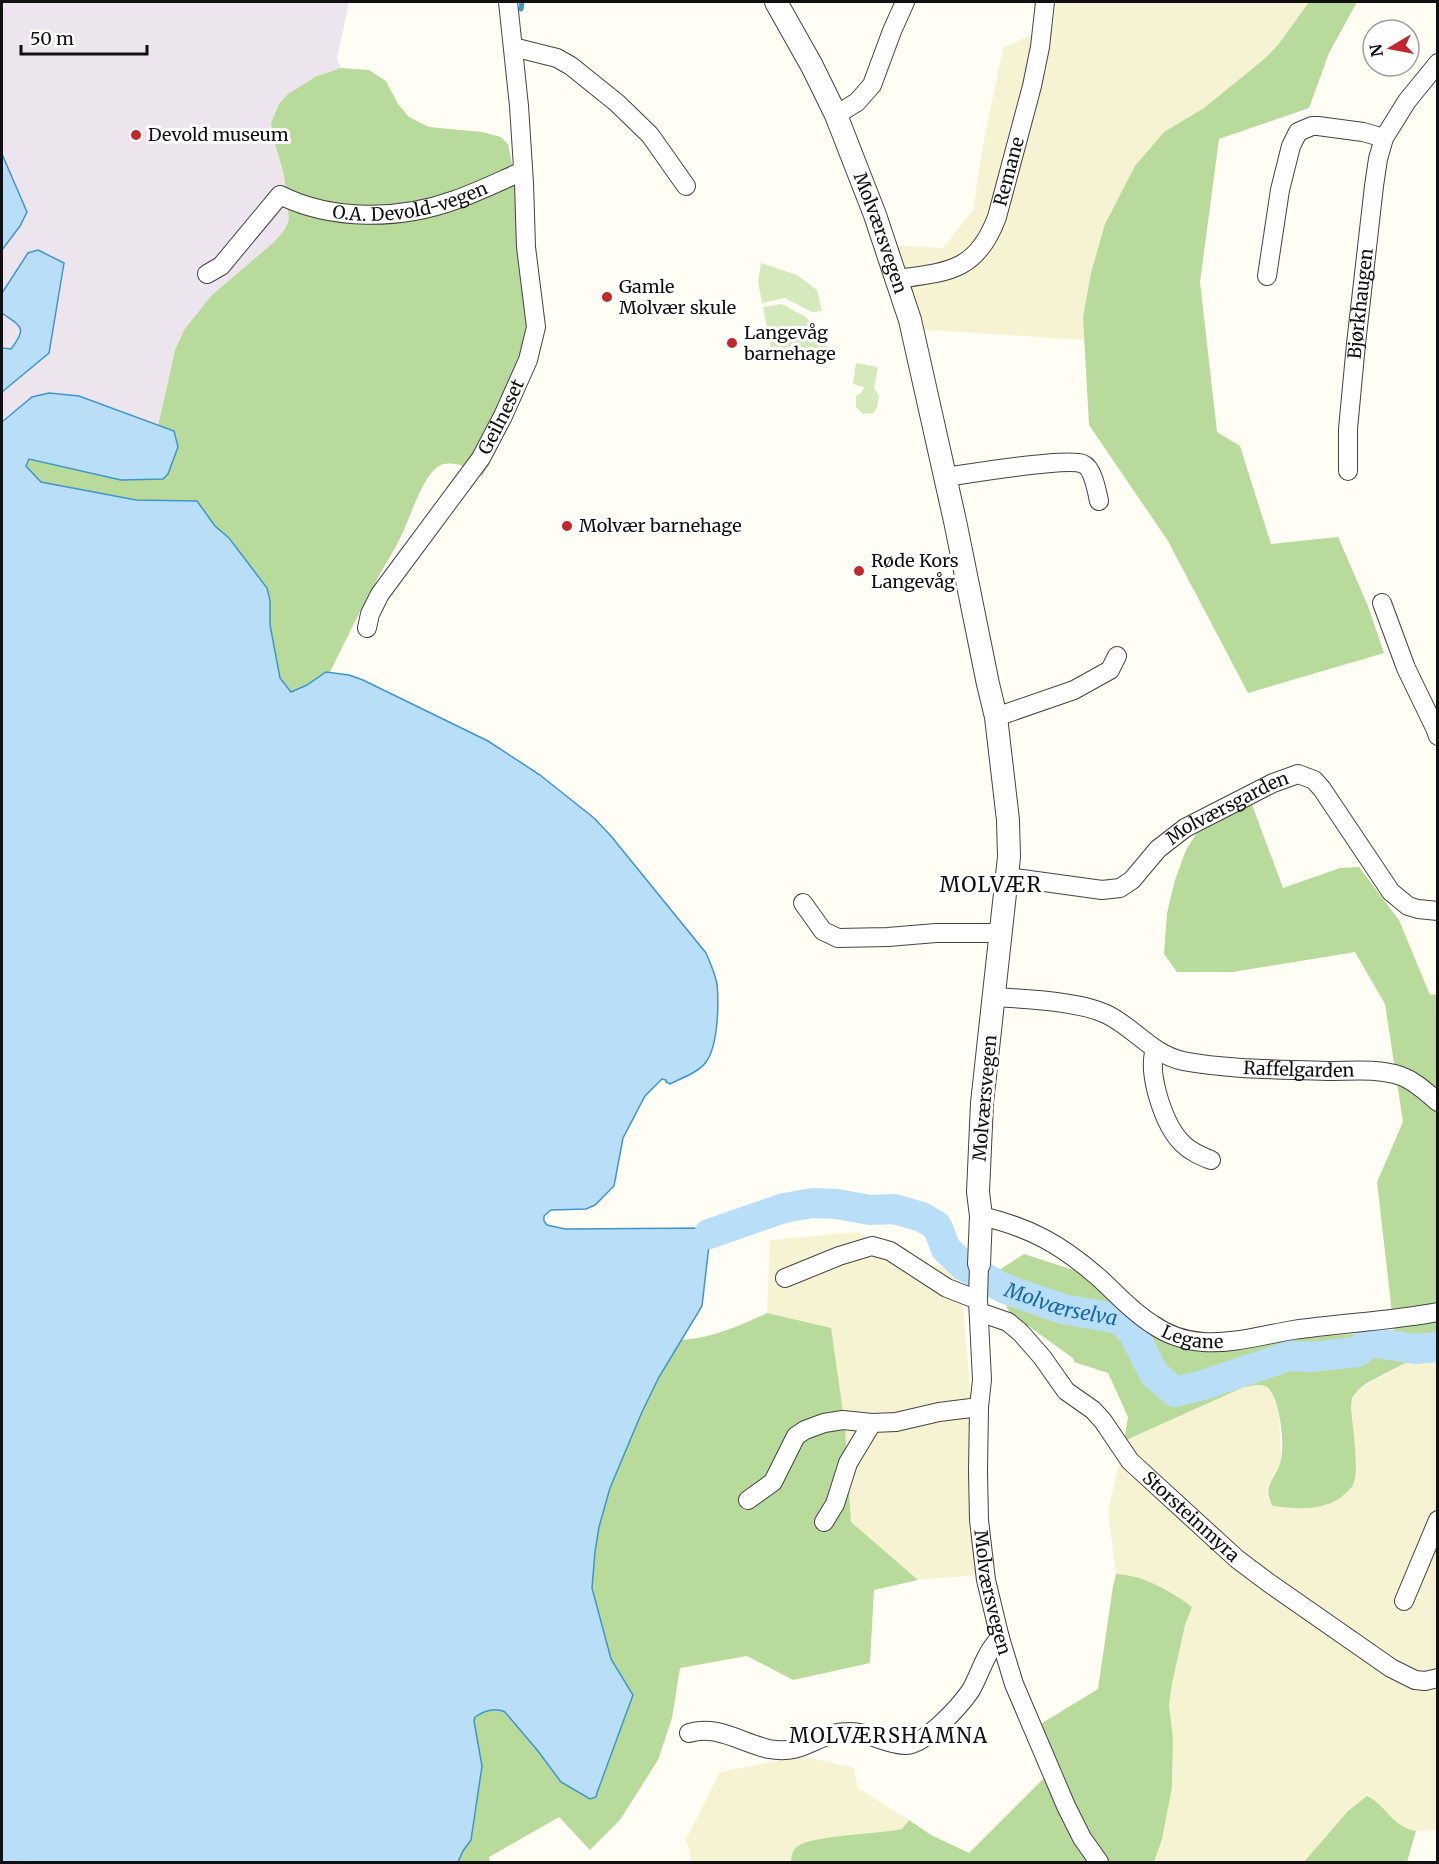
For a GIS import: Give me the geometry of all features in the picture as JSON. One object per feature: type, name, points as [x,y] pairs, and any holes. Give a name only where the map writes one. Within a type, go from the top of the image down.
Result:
[{"type":"street","points":[[508,2],[523,171]]},
{"type":"street","name":"Molværsvegen","points":[[776,2],[836,115],[872,205],[897,279],[916,342],[996,717],[1008,820],[1008,878],[1000,933],[980,1137],[978,1192],[981,1216],[978,1300],[982,1380],[979,1407],[978,1472],[982,1550],[986,1580],[1014,1684],[1066,1806],[1082,1838],[1100,1863]]},
{"type":"street","points":[[836,115],[857,102],[872,85],[905,2]]},
{"type":"street","name":"Remane","points":[[897,279],[944,273],[974,256],[991,234],[998,217],[1032,86],[1045,2]]},
{"type":"street","points":[[513,47],[556,58],[571,66],[617,103],[650,135],[686,186]]},
{"type":"street","name":"Bjørkhaugen","points":[[1348,471],[1348,429],[1356,344],[1374,186],[1384,138],[1407,101],[1437,63]]},
{"type":"street","points":[[1267,276],[1280,190],[1291,146],[1298,132],[1318,126],[1363,132],[1384,138]]},
{"type":"street","name":"O.A. Devold-vegen","points":[[207,274],[222,266],[280,195],[293,202],[334,212],[363,215],[394,214],[455,200],[523,171]]},
{"type":"street","name":"Geilneset","points":[[367,628],[370,614],[386,585],[481,458],[528,360],[536,327],[525,247],[523,171]]},
{"type":"street","points":[[945,477],[1047,464],[1083,463],[1088,467],[1095,482],[1099,501]]},
{"type":"street","points":[[1382,603],[1406,668],[1437,736]]},
{"type":"street","points":[[996,717],[1074,690],[1110,670],[1118,656]]},
{"type":"street","name":"Molværsgarden","points":[[1008,878],[1102,890],[1120,888],[1131,880],[1158,849],[1185,828],[1273,783],[1298,774],[1314,780],[1322,789],[1391,892],[1408,906],[1437,911]]},
{"type":"street","points":[[803,903],[823,931],[838,938],[936,933],[1000,933]]},
{"type":"street","name":"Raffelgarden","points":[[994,997],[1067,1005],[1103,1013],[1155,1049],[1179,1060],[1279,1070],[1373,1071],[1399,1075],[1418,1085],[1437,1102]]},
{"type":"street","points":[[1155,1049],[1152,1071],[1154,1085],[1171,1128],[1181,1143],[1192,1152],[1211,1160]]},
{"type":"street","name":"Legane","points":[[981,1216],[1003,1221],[1037,1234],[1078,1260],[1134,1311],[1152,1324],[1171,1335],[1200,1342],[1230,1342],[1292,1330],[1437,1312]]},
{"type":"street","points":[[785,1278],[838,1256],[872,1246],[890,1251],[947,1288],[978,1300]]},
{"type":"street","name":"Storsteinmyra","points":[[978,1300],[1020,1332],[1042,1357],[1066,1391],[1093,1410],[1103,1421],[1130,1461],[1237,1559],[1391,1668],[1415,1680],[1425,1681],[1437,1678]]},
{"type":"street","points":[[748,1500],[773,1482],[796,1436],[805,1430],[824,1423],[843,1420],[872,1424],[896,1422],[939,1412],[979,1407]]},
{"type":"street","points":[[824,1522],[835,1504],[848,1463],[872,1424]]},
{"type":"street","points":[[1404,1601],[1437,1520]]},
{"type":"street","points":[[689,1733],[704,1730],[783,1751],[803,1747],[848,1731],[895,1744],[916,1743],[929,1734],[962,1701],[979,1674],[985,1658],[1000,1638]]},
{"type":"shaded area","points":[[2,2],[349,2],[337,59],[341,68],[317,76],[271,123],[284,175],[289,220],[285,229],[184,330],[175,350],[158,426],[79,396],[32,397],[2,422],[2,392],[49,353],[28,253],[2,293],[2,250],[20,226],[27,212],[2,154]]},
{"type":"shaded area","points":[[1057,2],[1309,2],[1278,45],[1263,60],[1204,108],[1164,132],[1083,317],[1085,340],[913,329],[885,245],[943,248],[973,210],[983,145],[1003,48],[1053,25]]},
{"type":"shaded area","points":[[2,313],[21,330],[20,337],[11,349],[2,348]]},
{"type":"shaded area","points":[[857,1232],[960,1276],[976,1477],[977,1575],[918,1580],[851,1523],[845,1426],[767,1313],[770,1240]]},
{"type":"shaded area","points":[[1437,1350],[1437,1830],[1407,1829],[1397,1824],[1376,1801],[1304,1862],[1154,1862],[1173,1771],[1173,1738],[1169,1705],[1172,1684],[1185,1625],[1192,1607],[1130,1575],[1116,1574],[1108,1512],[1124,1441],[1244,1387],[1260,1384],[1267,1387],[1274,1395],[1279,1413],[1281,1459],[1268,1488],[1267,1497],[1273,1506],[1351,1406],[1352,1398],[1358,1390],[1407,1362]]},
{"type":"shaded area","name":"MOLVÆRSHAMNA","points":[[802,1756],[854,1768],[858,1788],[909,1820],[902,1829],[826,1838],[800,1844],[794,1850],[791,1862],[692,1862],[686,1839],[720,1772]]},
{"type":"green space","points":[[1309,2],[1357,2],[1329,53],[1309,108],[1219,139],[1200,282],[1217,432],[1240,446],[1271,544],[1338,537],[1368,606],[1384,653],[1248,693],[1168,541],[1089,425],[1083,317],[1091,273],[1105,224],[1135,166],[1164,132],[1204,108],[1263,60],[1278,45]]},
{"type":"green space","points":[[341,68],[369,70],[386,81],[398,104],[409,117],[429,127],[482,132],[501,137],[508,144],[537,295],[489,465],[482,476],[456,464],[444,464],[433,471],[422,487],[400,539],[330,672],[326,672],[307,685],[291,692],[280,679],[270,625],[270,600],[230,538],[215,526],[197,501],[136,500],[41,482],[26,466],[29,458],[121,480],[174,431],[158,426],[175,350],[184,330],[212,295],[273,243],[285,229],[289,220],[284,175],[271,123],[279,104],[288,94],[317,76]]},
{"type":"green space","points":[[761,263],[797,275],[817,290],[822,311],[812,312],[785,298],[762,303],[758,281]]},
{"type":"green space","points":[[782,304],[806,317],[831,353],[772,354],[763,307]]},
{"type":"green space","points":[[856,363],[878,367],[874,388],[879,396],[874,413],[863,414],[856,407],[856,396],[862,392],[864,387],[853,384]]},
{"type":"green space","points":[[1251,802],[1283,888],[1340,868],[1359,867],[1399,920],[1430,995],[1437,994],[1438,1350],[1407,1362],[1358,1390],[1352,1398],[1351,1407],[1356,1459],[1353,1485],[1331,1503],[1312,1508],[1273,1506],[1269,1499],[1269,1488],[1281,1459],[1282,1443],[1278,1410],[1267,1387],[1259,1385],[1244,1387],[1124,1441],[1128,1417],[1108,1373],[1074,1362],[1074,1359],[1009,1312],[993,1274],[1024,1254],[1092,1276],[1149,1331],[1206,1352],[1307,1338],[1394,1330],[1377,1182],[1403,1122],[1385,1004],[1355,952],[1233,972],[1177,972],[1164,954],[1167,913],[1175,880],[1186,850],[1201,826]]},
{"type":"green space","points":[[767,1313],[831,1328],[845,1426],[851,1522],[918,1580],[874,1590],[870,1663],[793,1680],[747,1656],[680,1668],[672,1718],[658,1760],[620,1820],[590,1850],[559,1817],[489,1857],[490,1862],[458,1862],[471,1839],[482,1766],[474,1721],[475,1717],[482,1713],[489,1710],[505,1712],[561,1782],[596,1797],[633,1696],[611,1659],[592,1588],[599,1527],[610,1488],[642,1412],[681,1340],[714,1334]]},
{"type":"green space","points":[[1116,1574],[1136,1577],[1156,1585],[1192,1607],[1185,1625],[1172,1684],[1169,1705],[1173,1738],[1172,1787],[1162,1839],[1154,1862],[791,1862],[795,1849],[806,1842],[902,1829],[909,1820],[931,1835],[969,1853],[1045,1777],[1034,1728],[1098,1689]]},
{"type":"green space","points":[[1367,1796],[1380,1805],[1400,1825],[1416,1831],[1407,1862],[1304,1862],[1348,1811]]},
{"type":"water","points":[[2,154],[27,212],[20,226],[2,250]]},
{"type":"water","points":[[38,250],[64,263],[49,353],[2,392],[2,348],[11,349],[21,332],[18,325],[2,313],[2,293],[28,253]]},
{"type":"water","points":[[49,393],[79,396],[174,431],[178,447],[168,474],[163,479],[121,480],[29,459],[26,466],[41,482],[136,500],[197,501],[267,588],[270,600],[270,625],[280,678],[291,692],[307,685],[326,672],[349,675],[488,741],[540,775],[594,818],[611,836],[706,953],[716,980],[717,1024],[713,1046],[706,1062],[694,1072],[670,1084],[662,1079],[645,1096],[623,1138],[614,1186],[595,1205],[586,1209],[551,1210],[544,1216],[547,1225],[565,1229],[711,1228],[702,1306],[659,1377],[642,1412],[610,1488],[599,1527],[592,1588],[611,1659],[633,1695],[596,1797],[590,1799],[561,1782],[505,1712],[489,1710],[475,1717],[482,1766],[471,1840],[458,1862],[2,1862],[2,422],[32,397]]},
{"type":"waterway","points":[[521,9],[522,2]]},
{"type":"waterway","name":"Molværselva","points":[[709,1234],[784,1208],[813,1203],[837,1204],[870,1210],[894,1209],[922,1217],[937,1226],[946,1249],[964,1266],[1003,1288],[1063,1309],[1119,1319],[1133,1332],[1154,1374],[1175,1392],[1289,1356],[1311,1357],[1357,1352],[1369,1342],[1415,1349],[1438,1347]]},
{"type":"place","name":"Devold museum","points":[[136,135]]},
{"type":"place","name":"Gamle Molvær skule","points":[[607,297]]},
{"type":"place","name":"Langevåg barnehage","points":[[732,343]]},
{"type":"place","name":"Molvær barnehage","points":[[567,526]]},
{"type":"place","name":"Røde Kors Langevåg","points":[[859,571]]},
{"type":"district","name":"MOLVÆR","points":[[991,885]]},
{"type":"district","name":"MOLVÆRSHAMNA","points":[[889,1736]]}]
